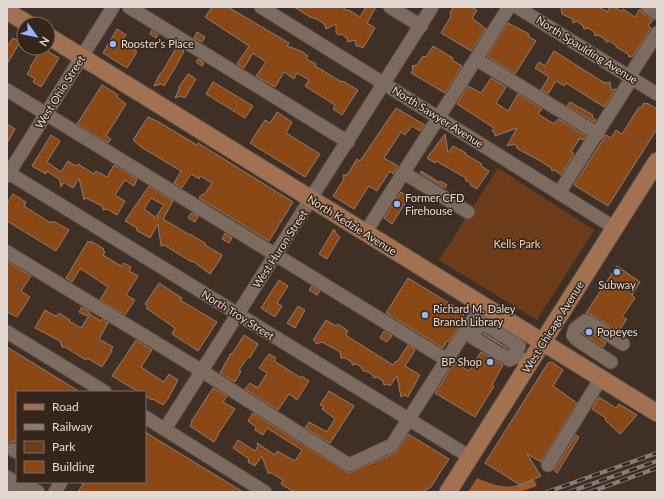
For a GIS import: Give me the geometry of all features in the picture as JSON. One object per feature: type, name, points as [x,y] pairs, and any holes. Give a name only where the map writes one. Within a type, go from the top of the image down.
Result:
[{"type":"main road","points":[[7,11],[16,17]]},
{"type":"main road","name":"North Kedzie Avenue","points":[[56,41],[482,305],[496,340],[542,343],[657,413]]},
{"type":"main road","name":"West Chicago Avenue","points":[[448,492],[657,161]]},
{"type":"street","name":"West Ohio Street","points":[[8,174],[113,7]]},
{"type":"street","points":[[129,7],[348,142]]},
{"type":"street","name":"North Sawyer Avenue","points":[[261,7],[615,228]]},
{"type":"street","points":[[390,7],[420,26]]},
{"type":"street","name":"West Huron Street","points":[[165,429],[432,7]]},
{"type":"street","points":[[365,233],[509,7]]},
{"type":"street","name":"North Spaulding Avenue","points":[[517,7],[657,94]]},
{"type":"street","points":[[648,7],[657,13]]},
{"type":"street","points":[[560,193],[598,134],[657,32]]},
{"type":"street","points":[[476,59],[598,134]]},
{"type":"street","points":[[7,90],[275,256],[447,360]]},
{"type":"street","points":[[404,173],[468,212]]},
{"type":"street","name":"North Troy Street","points":[[8,174],[470,457]]},
{"type":"street","points":[[7,252],[202,371],[349,465],[392,445],[482,305]]},
{"type":"street","points":[[612,362],[576,340],[573,335],[575,329],[585,321],[589,322],[623,344]]},
{"type":"street","points":[[7,332],[103,391]]},
{"type":"street","points":[[496,340],[529,364]]},
{"type":"street","points":[[548,465],[601,378]]},
{"type":"street","points":[[146,418],[265,492]]},
{"type":"street","points":[[7,477],[11,480],[17,492]]},
{"type":"street","points":[[24,483],[38,492]]},
{"type":"street","points":[[55,492],[60,483]]},
{"type":"green space","name":"Kells Park","points":[[498,168],[594,230],[537,320],[439,260]]},
{"type":"shaded area","points":[[477,478],[499,486],[518,485],[534,479],[537,486],[520,492],[468,492]]},
{"type":"building","points":[[212,7],[228,7],[289,43],[287,46],[301,51],[308,56],[306,59],[316,64],[315,66],[358,90],[342,115],[333,109],[335,105],[305,86],[309,80],[297,73],[294,79],[284,72],[275,87],[256,76],[266,62],[253,53],[244,68],[237,64],[249,46],[205,17]]},
{"type":"building","points":[[294,7],[342,7],[360,17],[366,7],[376,7],[367,23],[375,28],[363,48],[356,46],[355,40],[348,42],[347,38],[336,33],[336,24],[326,29],[325,25],[317,19],[310,17]]},
{"type":"building","points":[[453,7],[471,7],[477,10],[472,18],[486,29],[471,51],[441,33],[451,16],[450,13]]},
{"type":"building","points":[[561,7],[599,7],[607,12],[610,7],[615,7],[622,12],[623,9],[635,17],[640,9],[644,14],[653,20],[648,26],[651,28],[633,56],[629,57],[628,54],[616,47],[616,45],[609,41],[606,42],[605,39],[598,35],[595,36],[594,32],[588,28],[584,29],[583,26],[577,21],[573,23],[573,19],[562,14]]},
{"type":"building","points":[[508,23],[529,34],[528,36],[536,41],[515,74],[487,56]]},
{"type":"building","points":[[117,29],[126,35],[123,39],[138,47],[135,51],[137,52],[127,68],[103,53]]},
{"type":"building","points":[[152,30],[158,35],[156,38],[150,34]]},
{"type":"building","points":[[197,32],[205,37],[202,42],[194,38]]},
{"type":"building","points":[[13,38],[16,40],[16,49],[7,64],[7,46]]},
{"type":"building","points":[[177,46],[184,51],[176,66],[164,86],[161,84],[154,86],[159,75],[163,71]]},
{"type":"building","points":[[433,46],[453,58],[452,60],[462,66],[445,93],[411,73],[413,70],[412,66],[417,65],[423,56],[426,57]]},
{"type":"building","points":[[554,51],[603,82],[610,82],[611,90],[616,89],[604,107],[566,83],[564,86],[556,81],[548,94],[541,90],[549,77],[535,68],[539,62],[545,66]]},
{"type":"building","points":[[37,56],[56,56],[59,58],[41,87],[33,82],[35,79],[27,74],[31,68],[30,67]]},
{"type":"building","points":[[198,59],[204,63],[202,66],[196,62]]},
{"type":"building","points":[[188,74],[196,79],[185,98],[181,96],[175,98],[179,87]]},
{"type":"building","points":[[491,78],[506,87],[496,103],[508,111],[518,94],[542,109],[538,114],[554,124],[558,119],[586,136],[583,140],[580,138],[571,152],[574,154],[561,175],[554,170],[552,171],[551,168],[542,162],[518,149],[515,144],[507,146],[517,128],[495,136],[495,133],[492,131],[494,128],[457,104],[468,86],[481,93]]},
{"type":"building","points":[[213,82],[253,106],[245,118],[206,94]]},
{"type":"building","points":[[102,85],[118,95],[117,97],[126,104],[106,136],[111,139],[108,143],[77,124]]},
{"type":"building","points":[[570,102],[593,115],[592,117],[596,120],[594,122],[567,106]]},
{"type":"building","points":[[644,103],[647,103],[657,109],[657,129],[608,206],[574,185],[606,135],[611,138],[616,130],[622,134],[639,107],[641,108]]},
{"type":"building","points":[[396,108],[425,125],[420,131],[412,126],[405,135],[401,132],[384,158],[398,166],[393,174],[390,171],[377,191],[369,186],[354,209],[333,196],[344,179],[343,175],[347,175],[357,159],[360,161]]},
{"type":"building","points":[[277,112],[292,122],[286,133],[320,154],[305,177],[250,143],[265,120],[270,123]]},
{"type":"building","points":[[148,117],[197,145],[198,143],[293,202],[269,241],[199,198],[202,194],[204,195],[212,183],[200,176],[199,179],[191,174],[182,188],[174,183],[181,171],[141,147],[133,140]]},
{"type":"building","points":[[7,124],[15,129],[7,143]]},
{"type":"building","points":[[445,134],[448,153],[453,146],[482,164],[481,166],[489,171],[477,189],[465,180],[466,178],[436,161],[435,163],[427,158]]},
{"type":"building","points":[[51,135],[60,141],[47,162],[61,172],[68,161],[76,166],[78,164],[94,174],[96,171],[107,177],[114,165],[137,179],[134,186],[125,180],[115,195],[125,201],[117,215],[107,209],[103,210],[102,206],[86,198],[84,200],[79,178],[73,188],[64,182],[61,187],[60,180],[47,171],[46,174],[32,166]]},
{"type":"building","points":[[421,171],[447,185],[445,188],[420,173]]},
{"type":"building","points":[[149,186],[173,201],[163,219],[205,243],[205,245],[222,255],[210,274],[194,262],[164,245],[161,246],[158,224],[150,238],[136,230],[137,228],[125,221]],"holes":[[[151,198],[164,205],[157,215],[158,219],[144,209]]]},
{"type":"building","name":"Former CFD Firehouse","points":[[401,192],[409,197],[392,224],[384,218]]},
{"type":"building","points":[[13,194],[26,202],[24,206],[49,222],[55,222],[69,230],[56,251],[7,221],[7,203]]},
{"type":"building","points":[[191,213],[198,216],[195,222],[188,218]]},
{"type":"building","points":[[334,229],[340,237],[327,259],[319,254]]},
{"type":"building","points":[[225,233],[232,238],[229,243],[222,239]]},
{"type":"building","points":[[88,241],[90,243],[91,241],[104,249],[103,250],[105,252],[103,255],[121,266],[124,263],[131,267],[129,271],[138,276],[126,295],[135,300],[125,315],[100,300],[108,287],[81,269],[72,282],[66,278]]},
{"type":"building","points":[[7,261],[31,276],[21,291],[30,297],[17,317],[7,312]]},
{"type":"building","points":[[617,266],[640,282],[632,295],[635,298],[622,317],[627,319],[618,332],[593,315],[586,313]]},
{"type":"building","name":"Richard M. Daley Branch Library","points":[[408,278],[465,313],[460,321],[462,322],[449,342],[447,341],[443,348],[386,313]]},
{"type":"building","points":[[279,280],[288,286],[277,303],[282,306],[275,317],[261,308]]},
{"type":"building","points":[[159,283],[182,298],[180,300],[217,322],[198,351],[172,334],[175,328],[146,308],[148,306],[145,304]]},
{"type":"building","points":[[312,286],[320,291],[317,295],[309,290]]},
{"type":"building","points":[[298,306],[305,310],[295,328],[287,323]]},
{"type":"building","points":[[82,307],[90,312],[87,316],[79,312]]},
{"type":"building","points":[[45,310],[55,316],[59,313],[81,328],[90,314],[101,321],[102,319],[108,323],[99,339],[113,347],[102,367],[87,358],[86,360],[65,347],[62,347],[60,341],[35,328]]},
{"type":"building","points":[[326,320],[336,326],[338,324],[348,331],[346,334],[347,336],[393,365],[396,361],[397,362],[408,345],[415,350],[405,366],[420,375],[408,397],[405,395],[401,397],[397,376],[390,386],[388,384],[384,385],[383,381],[377,377],[374,378],[372,374],[363,371],[361,367],[356,364],[352,365],[352,362],[345,358],[341,358],[340,352],[322,342],[316,344],[313,340]]},
{"type":"building","points":[[587,330],[606,343],[603,347],[582,333]]},
{"type":"building","points":[[384,331],[392,336],[387,342],[380,338]]},
{"type":"building","points":[[484,333],[508,349],[483,334]]},
{"type":"building","points":[[244,335],[258,344],[250,358],[248,357],[239,370],[241,371],[235,382],[220,373],[231,353],[232,354]]},
{"type":"building","points":[[136,340],[152,350],[141,367],[164,382],[169,374],[178,380],[168,399],[163,405],[146,397],[146,391],[137,391],[112,376]]},
{"type":"building","points":[[7,347],[78,391],[16,391],[16,442],[13,441],[7,445]]},
{"type":"building","points":[[481,352],[503,365],[492,385],[494,386],[475,417],[435,393],[455,362],[469,371]]},
{"type":"building","points":[[269,354],[276,358],[274,361],[301,378],[302,376],[309,381],[297,400],[289,394],[278,410],[245,389],[250,383],[258,388],[267,373],[259,368]]},
{"type":"building","points":[[552,362],[563,370],[553,386],[577,403],[541,462],[527,454],[541,476],[520,485],[485,463],[548,363]]},
{"type":"building","points":[[213,388],[227,396],[223,402],[235,409],[214,442],[190,426],[191,422]]},
{"type":"building","points":[[329,391],[354,406],[330,443],[305,428],[309,422],[327,432],[335,419],[322,409],[324,407],[320,405]]},
{"type":"building","points":[[599,397],[616,408],[619,404],[637,415],[620,434],[605,420],[606,418],[592,409]]},
{"type":"building","points":[[253,413],[348,473],[396,452],[408,434],[449,459],[430,488],[421,492],[294,492],[281,484],[283,480],[271,473],[268,473],[262,456],[255,466],[248,462],[249,459],[233,448],[238,440],[255,451],[258,446],[257,443],[275,455],[277,451],[295,461],[302,450],[267,428],[263,435],[255,430],[256,427],[248,421]]},
{"type":"building","points":[[146,433],[243,492],[78,492],[83,483],[146,483]]},
{"type":"building","points":[[576,435],[579,437],[557,473],[554,470]]},
{"type":"railway","points":[[547,492],[657,453]]},
{"type":"railway","points":[[569,492],[657,461]]},
{"type":"railway","points":[[590,492],[657,468]]},
{"type":"place","name":"Rooster’s Place","points":[[113,44]]},
{"type":"place","name":"Former CFD Firehouse","points":[[397,204]]},
{"type":"place","name":"Subway","points":[[617,272]]},
{"type":"place","name":"Richard M. Daley Branch Library","points":[[425,315]]},
{"type":"place","name":"Popeyes","points":[[589,332]]},
{"type":"place","name":"BP Shop","points":[[490,362]]}]
